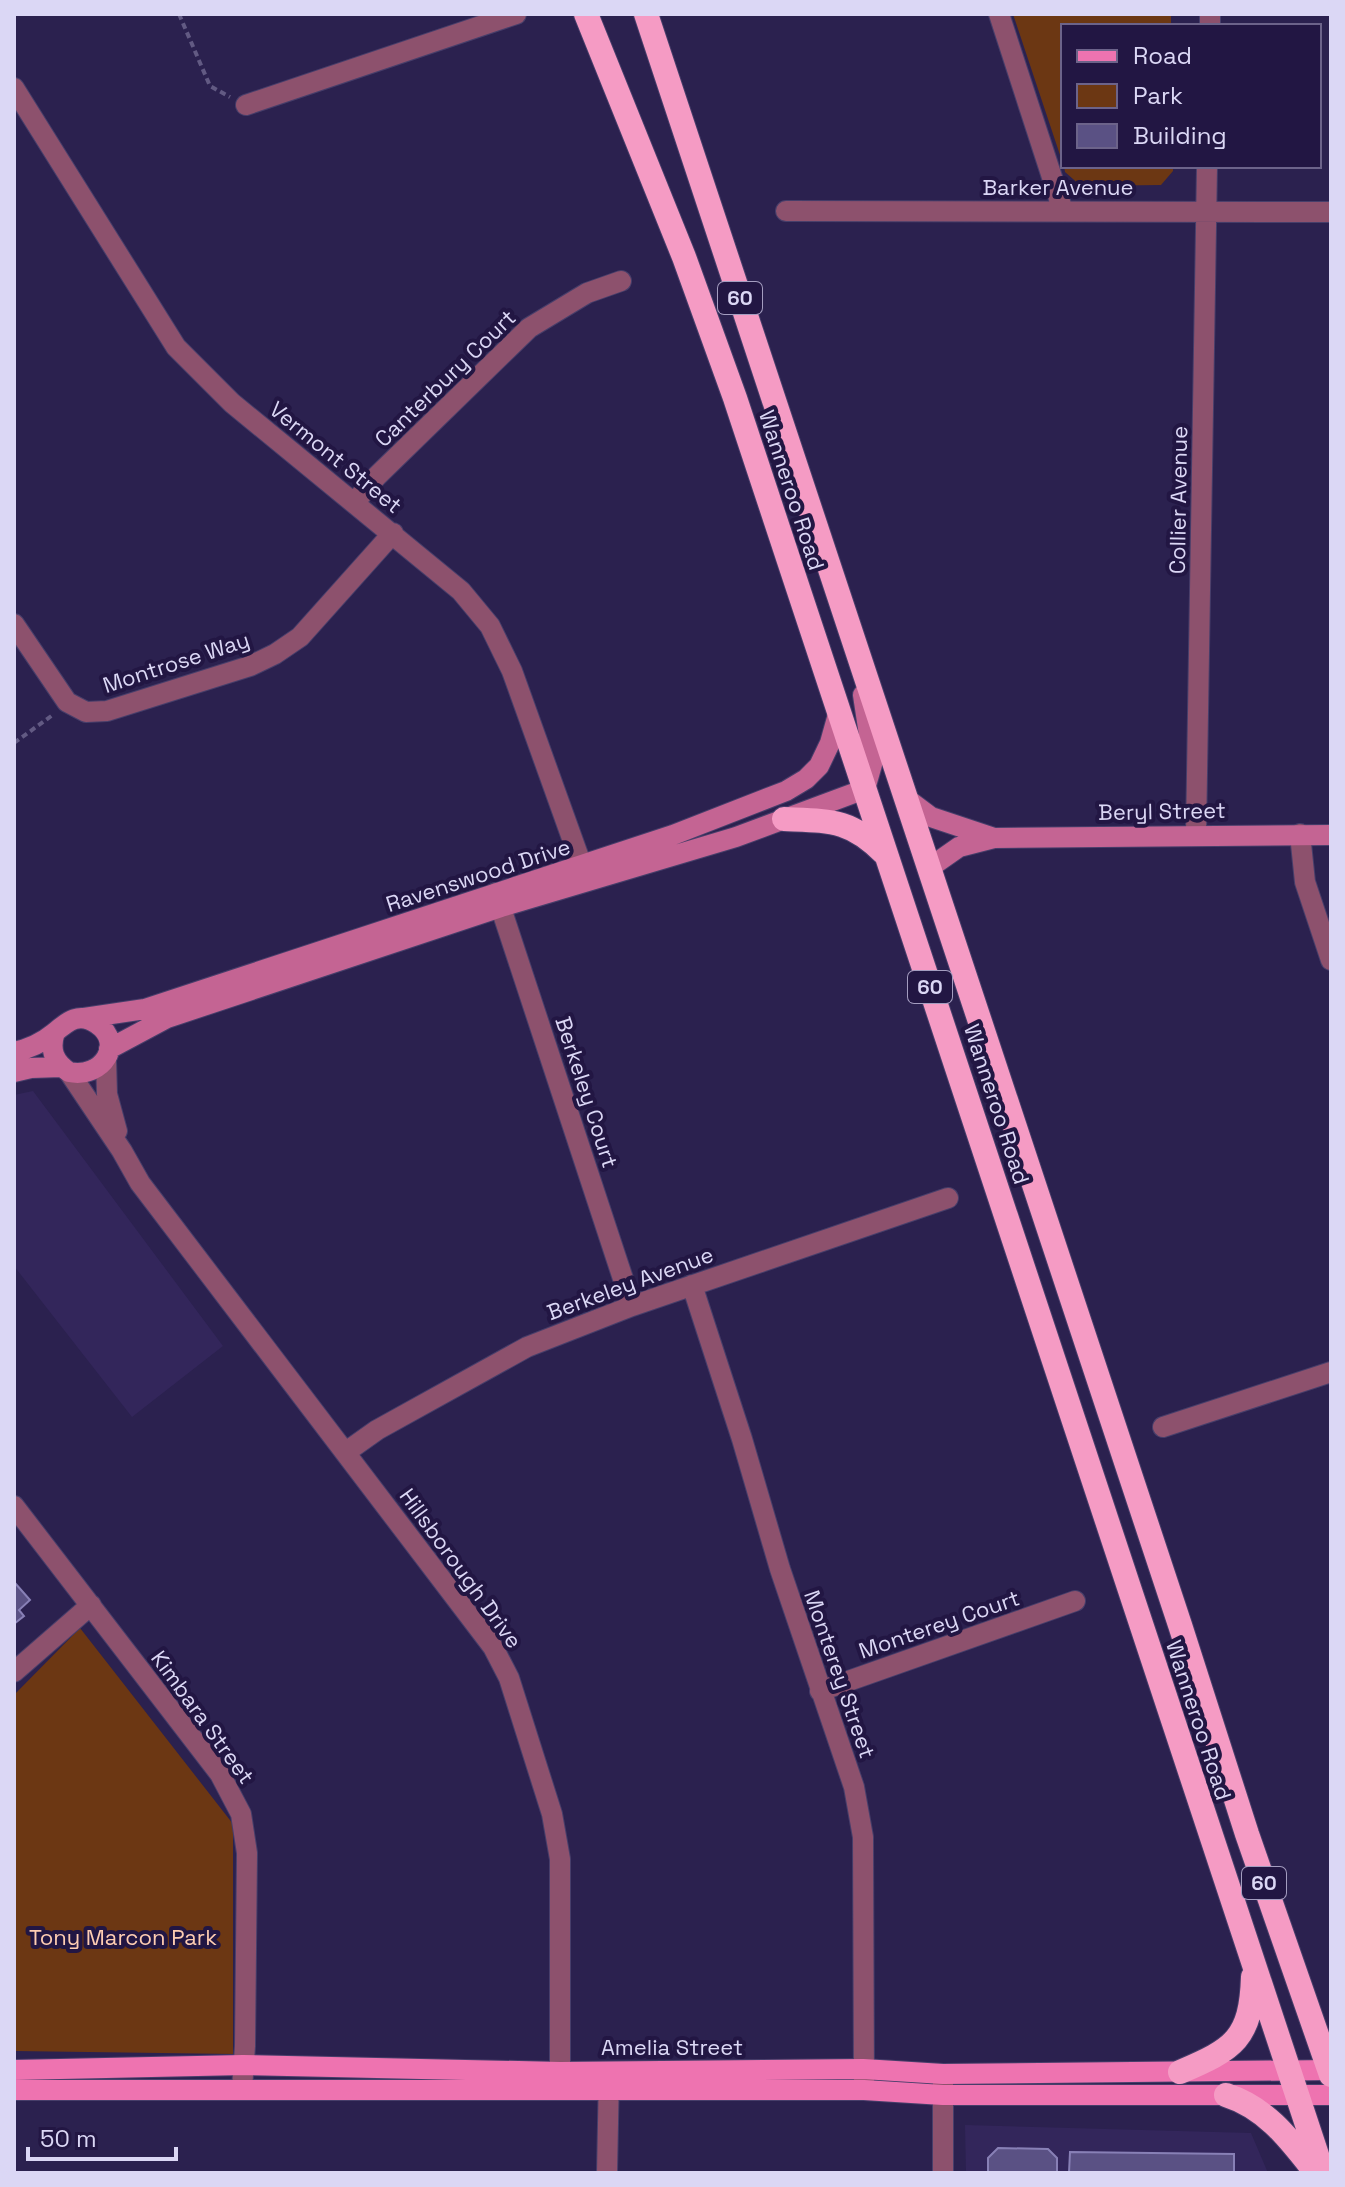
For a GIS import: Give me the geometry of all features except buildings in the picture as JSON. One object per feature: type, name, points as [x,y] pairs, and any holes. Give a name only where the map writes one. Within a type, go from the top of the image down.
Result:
[{"type":"highway","name":"Wanneroo Road","points":[[586,14],[684,257],[735,398],[1323,2173]]},
{"type":"highway","name":"Wanneroo Road","points":[[646,14],[1247,1834],[1330,2072]]},
{"type":"highway","points":[[784,819],[816,820],[847,826],[864,833],[888,858]]},
{"type":"highway","points":[[1180,2072],[1218,2056],[1241,2033],[1252,2003],[1254,1967]]},
{"type":"highway","points":[[1226,2095],[1241,2100],[1284,2131],[1316,2173]]},
{"type":"main road","name":"Amelia Street","points":[[14,2070],[243,2065],[560,2081]]},
{"type":"main road","name":"Amelia Street","points":[[943,2084],[1180,2072],[1330,2072]]},
{"type":"main road","name":"Amelia Street","points":[[14,2090],[242,2089],[560,2081],[863,2080],[1226,2095],[1331,2095]]},
{"type":"street","points":[[246,105],[516,14]]},
{"type":"street","points":[[999,14],[1063,211]]},
{"type":"street","name":"Vermont Street","points":[[14,88],[176,347],[232,403],[461,591],[490,626],[512,671],[584,873]]},
{"type":"street","name":"Collier Avenue","points":[[1196,834],[1207,168]]},
{"type":"street","name":"Barker Avenue","points":[[786,211],[1331,212]]},
{"type":"street","name":"Canterbury Court","points":[[355,502],[377,476],[529,328],[587,293],[621,281]]},
{"type":"street","name":"Montrose Way","points":[[67,702],[86,712],[107,711],[250,666],[275,654],[300,637],[393,533]]},
{"type":"street","points":[[14,624],[67,702]]},
{"type":"street","points":[[855,644],[872,751],[871,770],[865,789]]},
{"type":"street","name":"Ravenswood Drive","points":[[84,1018],[145,1009],[584,873],[737,811],[786,791],[806,779],[819,766],[830,743],[839,711]]},
{"type":"street","name":"Ravenswood Drive","points":[[584,873],[677,856],[865,789]]},
{"type":"street","name":"Beryl Street","points":[[907,799],[931,817],[994,838]]},
{"type":"street","points":[[1300,834],[1305,882],[1331,960]]},
{"type":"street","name":"Beryl Street","points":[[929,868],[959,847],[994,838],[1331,835]]},
{"type":"street","name":"Ravenswood Drive","points":[[107,1054],[167,1018],[498,900]]},
{"type":"street","name":"Berkeley Court","points":[[498,900],[632,1306]]},
{"type":"street","points":[[14,1052],[40,1042],[73,1019],[84,1018],[103,1028],[108,1038],[107,1054],[99,1068],[90,1073],[31,1068],[14,1072]]},
{"type":"street","points":[[55,1032],[52,1051],[65,1070]]},
{"type":"street","name":"Hillsborough Drive","points":[[107,1054],[107,1094],[122,1151]]},
{"type":"street","name":"Hillsborough Drive","points":[[65,1070],[122,1151],[140,1183],[493,1647],[509,1678],[552,1814],[560,1859],[560,2081]]},
{"type":"street","name":"Berkeley Avenue","points":[[346,1452],[377,1430],[527,1347],[632,1306],[948,1198]]},
{"type":"street","name":"Monterey Street","points":[[692,1285],[820,1691],[854,1787],[863,1837],[863,2080]]},
{"type":"street","points":[[1163,1427],[1331,1372]]},
{"type":"street","name":"Kimbara Street","points":[[14,1506],[220,1774],[241,1814],[247,1853],[242,2089]]},
{"type":"street","name":"Monterey Court","points":[[820,1691],[1075,1601]]},
{"type":"street","points":[[14,1672],[91,1605]]},
{"type":"street","points":[[607,2173],[609,2081]]},
{"type":"street","points":[[943,2084],[943,2173]]},
{"type":"path","points":[[179,14],[210,86],[246,105]]},
{"type":"path","points":[[14,743],[67,702]]},
{"type":"shaded area","points":[[33,1091],[223,1346],[132,1417],[14,1266],[14,1095]]},
{"type":"shaded area","points":[[965,2125],[1251,2133],[1268,2173],[966,2173]]},
{"type":"green space","points":[[1013,14],[1171,14],[1171,24],[1061,24],[1061,158]]},
{"type":"green space","points":[[1064,168],[1173,168],[1161,185],[1081,186]]},
{"type":"green space","name":"Tony Marcon Park","points":[[80,1628],[233,1824],[233,2054],[14,2051],[14,1695]]}]
